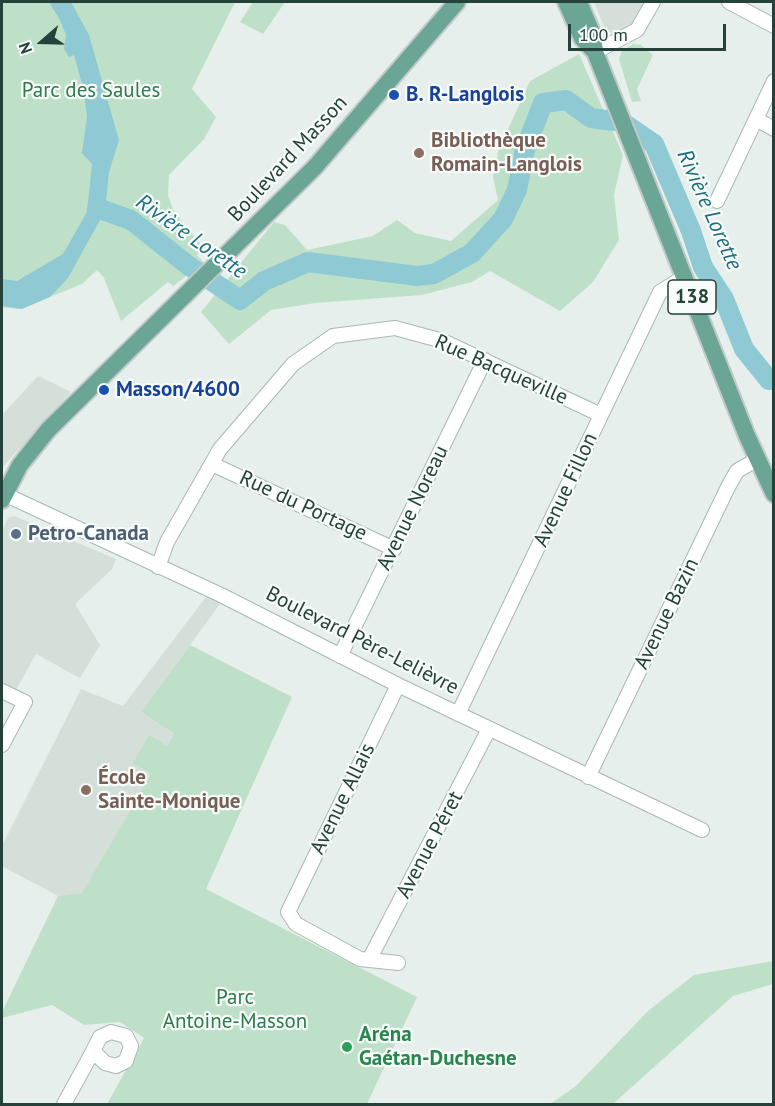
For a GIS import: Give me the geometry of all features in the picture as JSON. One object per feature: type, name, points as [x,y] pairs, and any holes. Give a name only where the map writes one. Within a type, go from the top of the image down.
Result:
[{"type":"main road","name":"Boulevard Masson","points":[[2,496],[20,465],[48,430],[315,167],[457,2]]},
{"type":"main road","name":"138","points":[[566,2],[582,38],[595,52]]},
{"type":"main road","name":"138","points":[[579,2],[593,35],[595,52],[756,460],[774,494]]},
{"type":"street","points":[[595,52],[637,30],[653,2]]},
{"type":"street","points":[[729,2],[774,26]]},
{"type":"street","points":[[717,201],[774,81]]},
{"type":"street","points":[[756,119],[774,129]]},
{"type":"street","name":"Avenue Fillon","points":[[458,714],[660,292],[684,277]]},
{"type":"street","name":"Rue Bacqueville","points":[[159,567],[167,542],[220,449],[293,364],[333,336],[395,328],[443,341],[601,415]]},
{"type":"street","name":"Avenue Noreau","points":[[340,656],[485,360]]},
{"type":"street","name":"Avenue Bazin","points":[[588,777],[728,487],[737,471],[756,460]]},
{"type":"street","name":"Rue du Portage","points":[[212,464],[394,549]]},
{"type":"street","name":"Boulevard Père-Lelièvre","points":[[2,496],[221,595],[398,685],[702,830]]},
{"type":"street","name":"Avenue Allais","points":[[369,960],[339,948],[296,924],[288,912],[398,685]]},
{"type":"street","points":[[2,691],[25,702],[2,745]]},
{"type":"street","name":"Avenue Péret","points":[[369,960],[489,729]]},
{"type":"street","points":[[369,960],[398,963]]},
{"type":"street","points":[[64,1104],[93,1051]]},
{"type":"shaded area","points":[[594,2],[648,2],[643,12],[621,39],[605,29]]},
{"type":"shaded area","points":[[38,376],[71,392],[2,468],[2,415]]},
{"type":"shaded area","points":[[14,516],[116,559],[112,569],[75,604],[100,645],[80,678],[36,654],[16,690],[2,682],[2,530],[8,518]]},
{"type":"shaded area","name":"École Sainte-Monique","points":[[206,597],[222,601],[141,712],[174,734],[82,894],[58,896],[2,866],[2,846],[81,689],[123,706]]},
{"type":"green space","name":"Parc des Saules","points":[[2,2],[235,2],[192,89],[216,117],[204,139],[169,175],[168,195],[174,212],[204,248],[197,255],[204,263],[173,286],[168,282],[121,321],[104,278],[97,270],[82,284],[50,297],[57,288],[18,309],[2,307]]},
{"type":"green space","points":[[253,2],[285,2],[263,34],[240,22]]},
{"type":"green space","points":[[633,44],[641,45],[653,55],[637,89],[641,101],[632,102],[619,59],[622,51]]},
{"type":"green space","points":[[579,54],[623,155],[614,195],[619,240],[593,282],[560,311],[490,271],[472,282],[422,295],[315,303],[271,310],[229,344],[201,312],[274,222],[285,225],[307,250],[373,236],[397,220],[415,233],[451,241],[498,200],[493,177],[499,149],[530,81]]},
{"type":"green space","name":"Parc Antoine-Masson","points":[[190,645],[292,697],[206,889],[417,997],[367,1104],[107,1104],[144,1038],[120,1022],[84,1025],[52,1005],[2,1018],[2,1012],[58,896],[82,893],[151,774],[133,763],[149,735],[167,746],[174,734],[141,712]]},
{"type":"green space","points":[[773,961],[773,984],[733,996],[613,1104],[550,1104],[576,1086],[648,1011],[694,975]]},
{"type":"water","points":[[49,2],[71,2],[89,35],[119,140],[109,172],[105,211],[68,278],[50,297],[22,309],[2,306],[2,279],[17,281],[63,254],[87,212],[92,164],[82,153],[87,117],[84,91],[74,55],[69,57],[64,49],[66,35]]},
{"type":"waterway","name":"Rivière Lorette","points":[[97,208],[131,220],[189,266],[240,300],[264,281],[308,262],[417,276],[434,274],[472,253],[503,219],[517,190],[525,149],[543,103],[566,100],[591,118],[622,122],[654,144],[691,231],[703,267],[724,299],[744,349],[769,380],[774,379]]},
{"type":"place","name":"B. R-Langlois","points":[[394,95]]},
{"type":"place","name":"Bibliothèque Romain-Langlois","points":[[419,153]]},
{"type":"place","name":"Masson/4600","points":[[104,390]]},
{"type":"place","name":"Petro-Canada","points":[[16,534]]},
{"type":"place","name":"École Sainte-Monique","points":[[86,790]]},
{"type":"place","name":"Aréna Gaétan-Duchesne","points":[[347,1047]]}]
